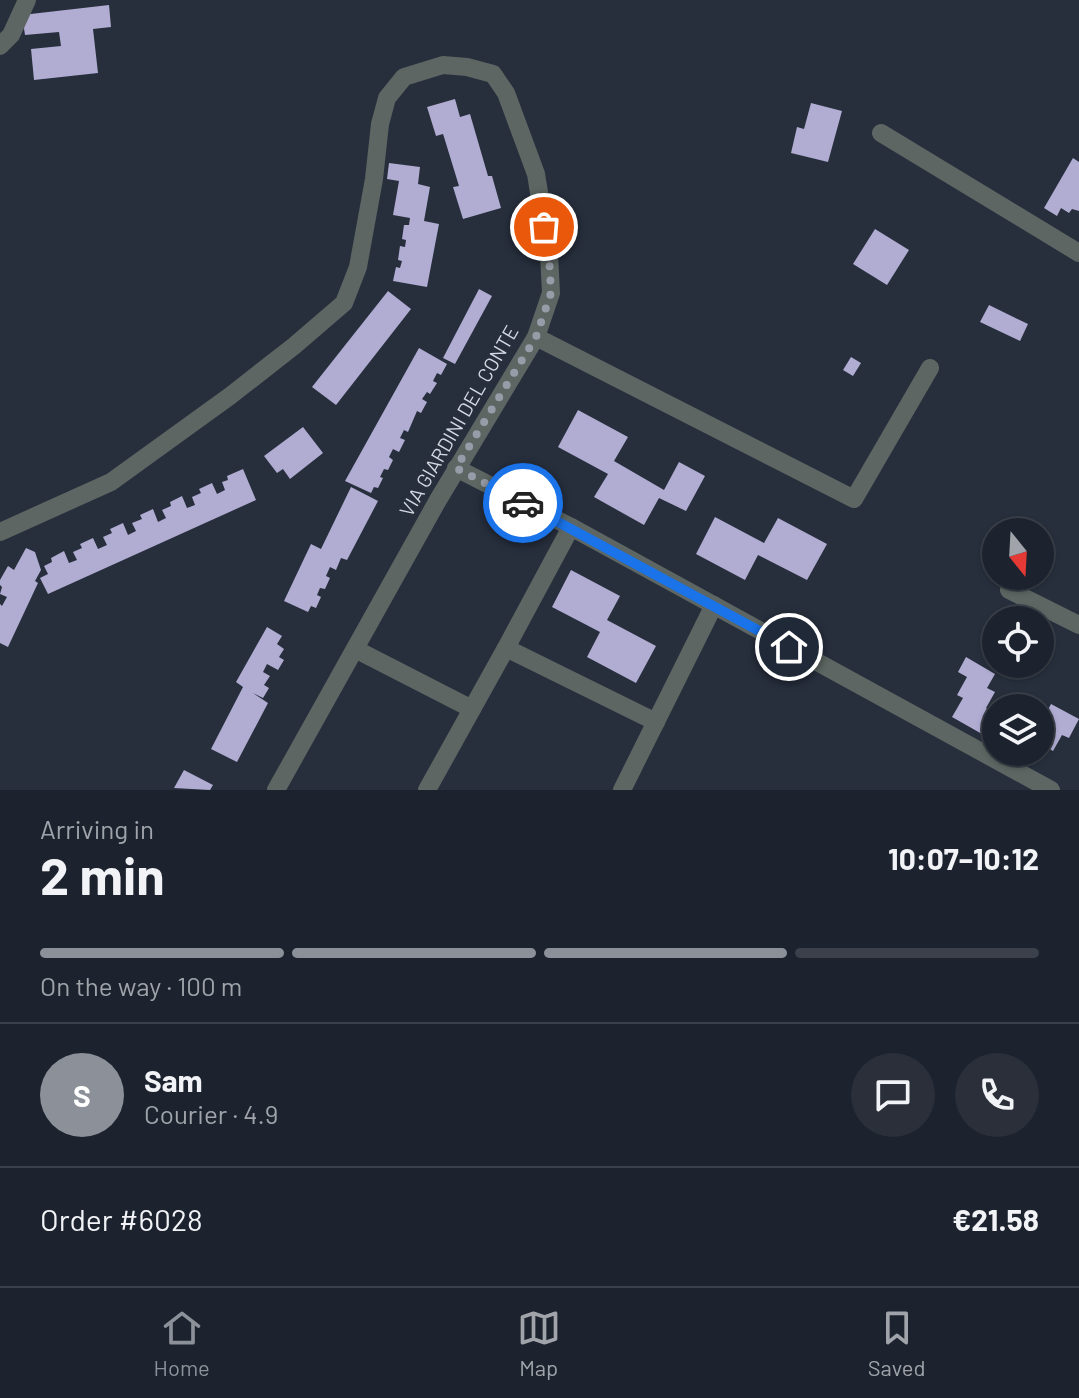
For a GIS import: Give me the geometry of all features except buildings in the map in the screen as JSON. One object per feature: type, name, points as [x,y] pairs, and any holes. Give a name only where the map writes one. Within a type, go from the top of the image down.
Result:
[{"type":"street","points":[[0,46],[11,35],[27,0]]},
{"type":"street","name":"VIA GIARDINI DEL CONTE","points":[[0,532],[111,482],[230,396],[344,303],[358,267],[374,179],[380,124],[387,98],[404,77],[443,65],[493,74],[506,93],[536,174],[549,254],[551,293],[536,337],[456,468],[276,790]]},
{"type":"street","points":[[881,133],[1079,253]]},
{"type":"street","points":[[536,337],[854,499],[930,368]]},
{"type":"street","points":[[456,468],[571,527],[1051,790]]},
{"type":"street","points":[[427,790],[571,527]]},
{"type":"street","points":[[1009,590],[1079,625]]},
{"type":"street","points":[[622,790],[714,605]]},
{"type":"street","points":[[506,648],[656,722]]},
{"type":"street","points":[[355,649],[472,709]]},
{"type":"way so far","points":[[523,503],[456,468],[536,337],[551,293],[544,227]]},
{"type":"route","points":[[523,503],[789,647]]}]
